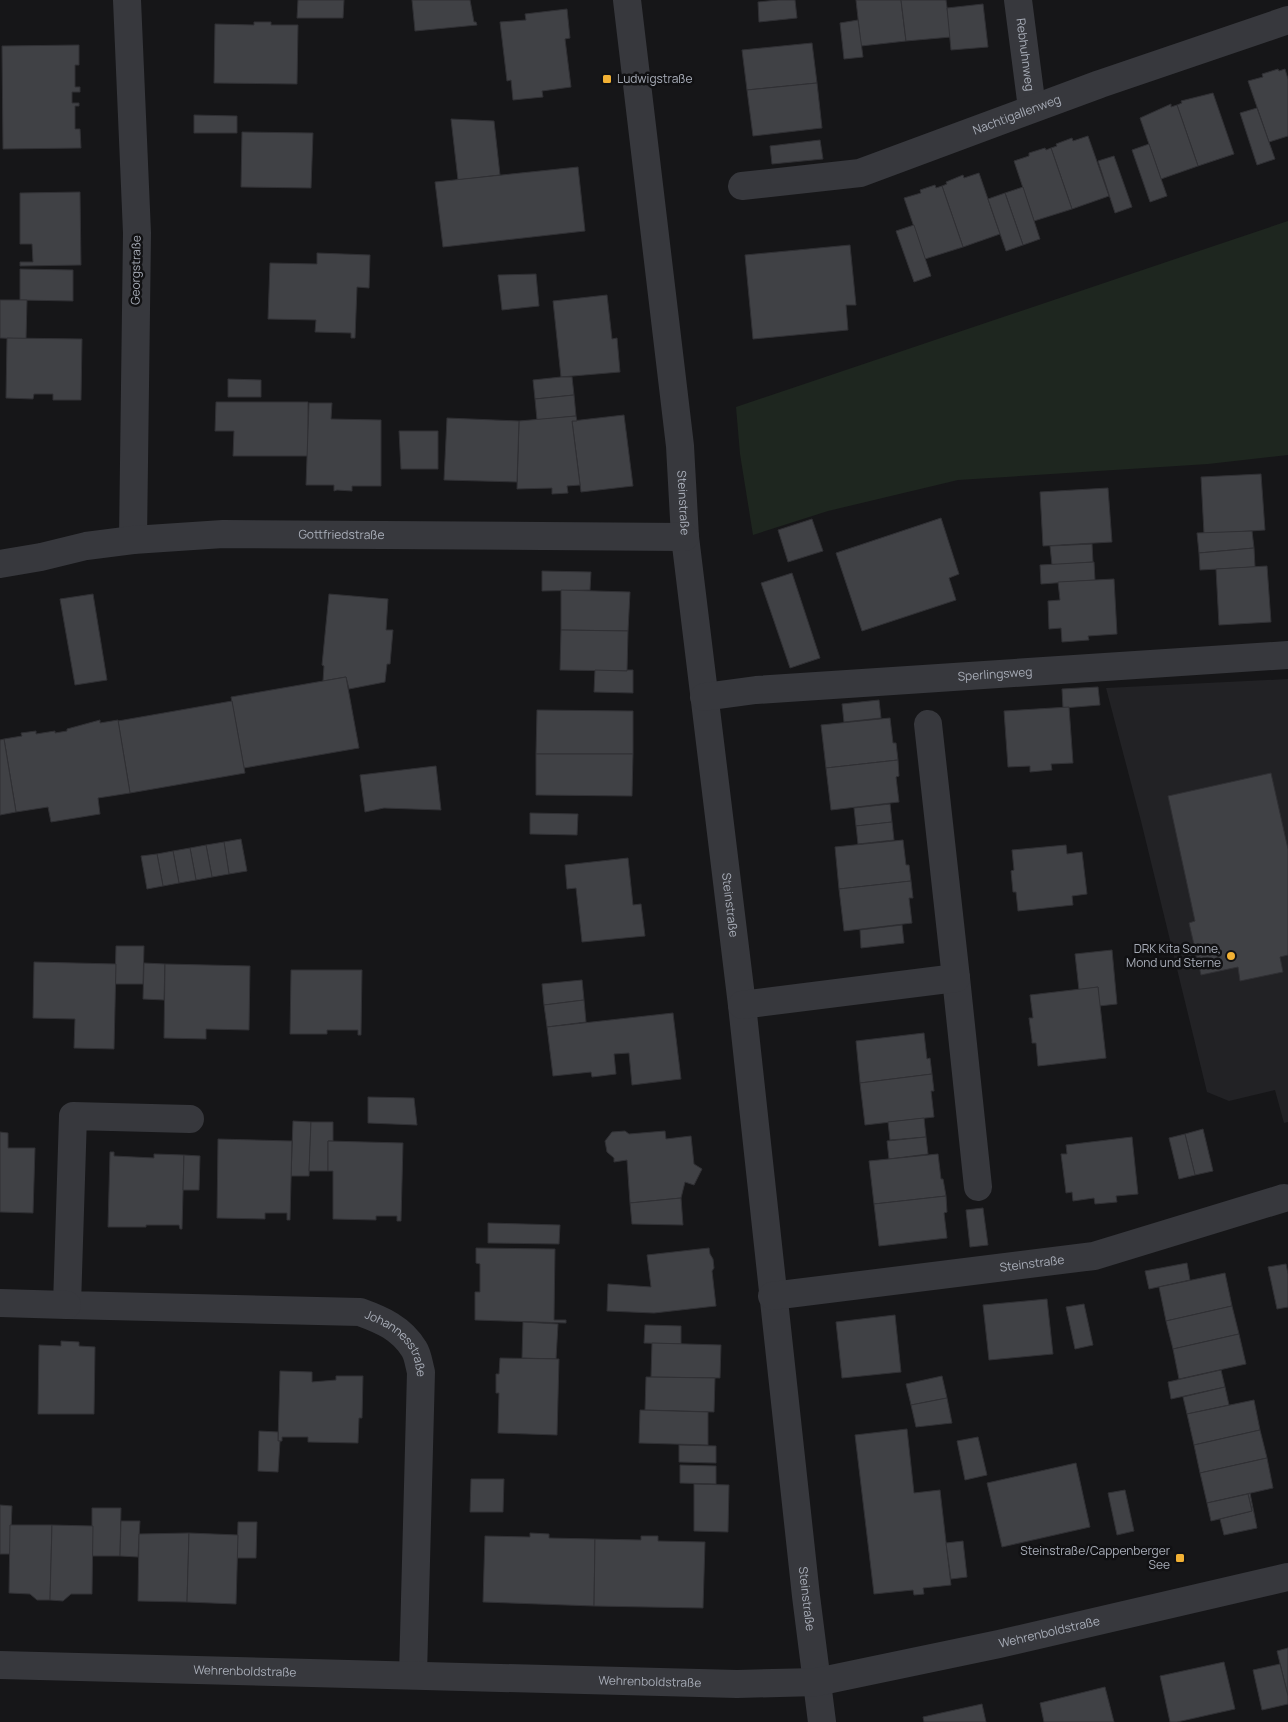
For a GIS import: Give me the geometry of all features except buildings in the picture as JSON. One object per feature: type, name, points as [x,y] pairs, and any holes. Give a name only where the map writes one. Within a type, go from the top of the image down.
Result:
[{"type":"street","name":"Georgstraße","points":[[128,0],[137,233],[133,540]]},
{"type":"street","name":"Steinstraße","points":[[627,0],[680,446],[685,537],[742,1005],[772,1296],[822,1722]]},
{"type":"street","name":"Rebhuhnweg","points":[[1018,0],[1032,108]]},
{"type":"street","name":"Nachtigallenweg","points":[[742,186],[860,173],[1032,108],[1288,20]]},
{"type":"street","name":"Gottfriedstraße","points":[[0,564],[42,557],[86,546],[133,540],[223,534],[685,537]]},
{"type":"street","name":"Sperlingsweg","points":[[704,697],[756,690],[1288,655]]},
{"type":"street","points":[[928,724],[978,1188]]},
{"type":"street","points":[[742,1005],[956,978]]},
{"type":"street","points":[[67,1305],[73,1116],[190,1119]]},
{"type":"street","name":"Steinstraße","points":[[772,1296],[1094,1256],[1284,1198]]},
{"type":"street","name":"Johannesstraße","points":[[0,1303],[360,1312],[384,1320],[401,1333],[415,1350],[422,1372],[413,1675]]},
{"type":"street","name":"Wehrenboldstraße","points":[[0,1665],[737,1684],[818,1682],[990,1646],[1288,1577]]},
{"type":"shaded area","points":[[1288,221],[1288,455],[1208,464],[958,480],[828,511],[753,535],[740,454],[736,407]]},
{"type":"shaded area","name":"DRK Kita Sonne, Mond und Sterne","points":[[1288,679],[1288,1122],[1284,1123],[1275,1090],[1229,1101],[1207,1092],[1141,821],[1106,688]]},
{"type":"place","name":"Ludwigstraße","points":[[607,79]]},
{"type":"place","name":"DRK Kita Sonne, Mond und Sterne","points":[[1231,956]]},
{"type":"place","name":"Steinstraße/Cappenberger See","points":[[1180,1558]]}]
